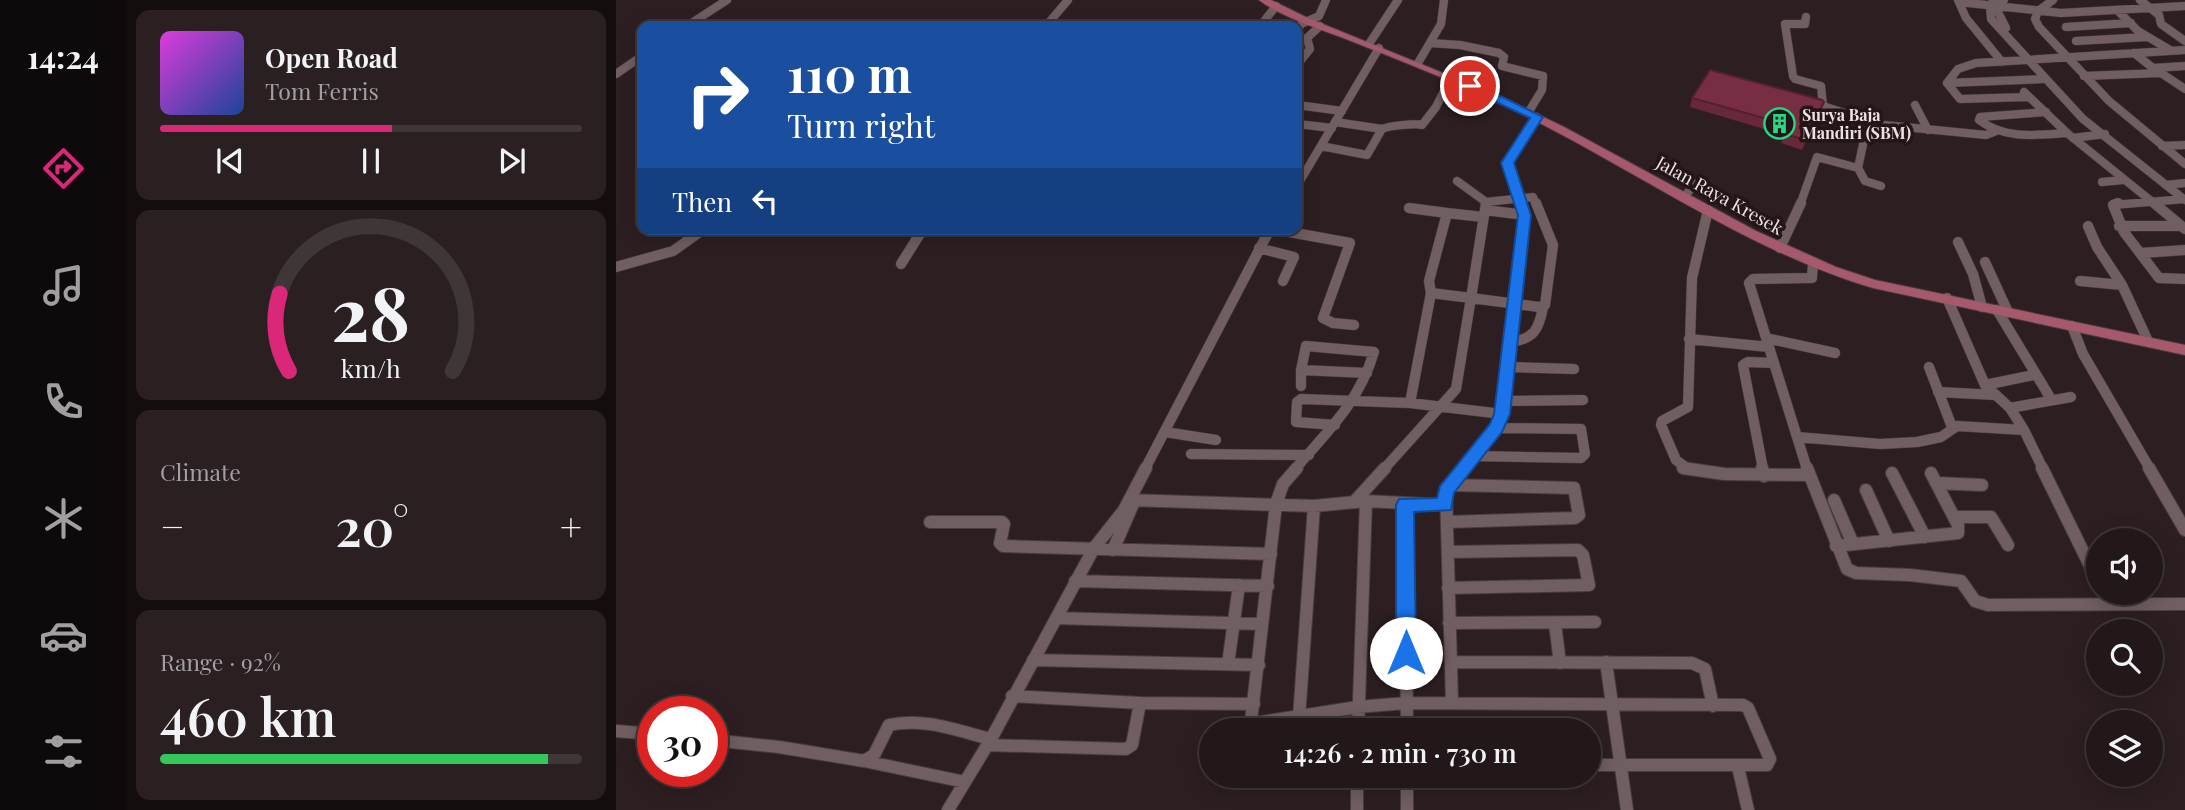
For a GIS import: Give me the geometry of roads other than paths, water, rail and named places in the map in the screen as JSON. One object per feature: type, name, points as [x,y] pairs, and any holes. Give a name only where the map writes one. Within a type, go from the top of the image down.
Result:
[{"type":"main road","name":"Jalan Raya Kresek","points":[[1268,2],[1320,26],[1451,77],[1532,115],[1780,248],[1813,263],[1873,284],[2185,350]]},
{"type":"street","points":[[695,21],[727,0]]},
{"type":"street","points":[[1050,21],[1068,0]]},
{"type":"street","points":[[1302,26],[1319,16],[1326,0]]},
{"type":"street","points":[[1302,178],[1342,111],[1398,0]]},
{"type":"street","points":[[1418,63],[1441,24],[1444,0]]},
{"type":"street","points":[[2053,0],[2038,11],[2035,19],[2039,27],[2084,76],[2185,164]]},
{"type":"street","points":[[2140,0],[2159,15],[2161,24],[2185,41]]},
{"type":"street","points":[[2002,62],[1966,18],[1959,1],[1997,3],[2061,13],[2185,6]]},
{"type":"street","points":[[1265,20],[1268,2]]},
{"type":"street","points":[[1997,3],[1991,19],[2085,117]]},
{"type":"street","points":[[2118,10],[2147,37],[2172,51]]},
{"type":"street","points":[[2061,13],[2066,27],[2076,41],[2092,56]]},
{"type":"street","points":[[1806,17],[1805,24],[1785,24],[1793,76],[1821,86],[1823,106],[1826,109],[1856,116],[1864,123],[1985,135],[1996,131]]},
{"type":"street","points":[[2066,27],[2131,23]]},
{"type":"street","points":[[1302,59],[1310,49],[1307,38],[1320,26]]},
{"type":"street","points":[[2076,41],[2147,37]]},
{"type":"street","points":[[1430,43],[1460,44],[1499,53],[1504,57],[1502,66],[1543,76],[1542,90],[1532,115],[1507,163],[1525,215],[1502,414],[1496,428],[1446,491],[1452,702]]},
{"type":"street","points":[[1947,83],[1950,75],[1960,67],[1976,63],[2185,50]]},
{"type":"street","points":[[2134,53],[2185,89]]},
{"type":"street","points":[[616,74],[637,60]]},
{"type":"street","points":[[2029,60],[2044,79],[2085,117],[2185,198]]},
{"type":"street","points":[[2084,76],[2185,66]]},
{"type":"street","points":[[1321,146],[1367,155],[1382,130],[1389,126],[1398,128],[1412,123],[1422,125],[1436,107],[1451,77]]},
{"type":"street","points":[[1947,83],[2044,79]]},
{"type":"street","points":[[1947,83],[1960,99],[2026,94],[2070,136],[2183,227]]},
{"type":"street","points":[[1915,105],[1928,130]]},
{"type":"street","points":[[1302,106],[1342,111]]},
{"type":"street","points":[[2046,112],[1980,117],[1981,122],[2007,135],[2106,134]]},
{"type":"street","points":[[1858,168],[1863,153],[1864,123]]},
{"type":"street","points":[[1302,124],[1382,130]]},
{"type":"street","points":[[2041,134],[2087,149]]},
{"type":"street","points":[[2162,146],[2185,145]]},
{"type":"street","points":[[1805,151],[1858,168],[1865,181],[1881,186]]},
{"type":"street","points":[[1780,248],[1807,190],[1817,157]]},
{"type":"street","points":[[2102,182],[2123,180]]},
{"type":"street","points":[[1456,409],[1456,389],[1485,210],[1478,194],[1457,181]]},
{"type":"street","points":[[2170,185],[2185,183]]},
{"type":"street","points":[[1684,197],[1695,184]]},
{"type":"street","points":[[1485,210],[1520,197],[1533,197],[1553,245],[1540,328],[1526,340],[1511,342]]},
{"type":"street","points":[[2185,198],[2113,205],[2119,226],[2158,278],[2185,279]]},
{"type":"street","points":[[1409,208],[1447,213],[1485,210],[1525,215]]},
{"type":"street","points":[[1708,210],[1692,278],[1688,407],[1662,421],[1661,425],[1681,466],[1690,471],[1764,476],[1809,475]]},
{"type":"street","points":[[1410,403],[1431,293],[1429,281],[1447,213]]},
{"type":"street","points":[[2088,226],[2099,251],[2122,285],[2148,341]]},
{"type":"street","points":[[2119,226],[2183,227]]},
{"type":"street","points":[[1302,234],[1350,243],[1350,252],[1343,264],[1324,318],[1333,323],[1354,325]]},
{"type":"street","points":[[616,267],[673,251],[696,235]]},
{"type":"street","points":[[901,264],[919,235]]},
{"type":"street","points":[[1113,550],[1132,501],[1165,432],[1268,235]]},
{"type":"street","points":[[1958,242],[1973,274],[1982,307]]},
{"type":"street","points":[[1259,248],[1294,257],[1283,281]]},
{"type":"street","points":[[2141,253],[2185,250]]},
{"type":"street","points":[[1985,262],[2003,312],[2034,375],[2051,399]]},
{"type":"street","points":[[1813,263],[1812,278],[1749,280],[1809,475],[1845,567],[1852,572],[1961,581],[1975,601],[1981,604],[2086,600]]},
{"type":"street","points":[[2080,281],[2122,285]]},
{"type":"street","points":[[1431,293],[1543,307]]},
{"type":"street","points":[[1947,298],[1985,385],[2010,408],[2024,430],[2086,557]]},
{"type":"street","points":[[2072,326],[2082,354],[2185,530]]},
{"type":"street","points":[[1689,339],[1768,342],[1835,353]]},
{"type":"street","points":[[1283,484],[1355,400],[1374,352],[1306,346],[1301,386]]},
{"type":"street","points":[[1764,476],[1744,365],[1748,362],[1774,363]]},
{"type":"street","points":[[1508,367],[1574,369]]},
{"type":"street","points":[[1929,367],[1952,427]]},
{"type":"street","points":[[1301,370],[1367,373]]},
{"type":"street","points":[[1985,385],[2034,375]]},
{"type":"street","points":[[1358,718],[1360,502],[1456,389]]},
{"type":"street","points":[[1938,392],[1966,391],[1996,395]]},
{"type":"street","points":[[2010,408],[2071,397]]},
{"type":"street","points":[[1335,425],[1296,422],[1297,402],[1301,399],[1410,403],[1502,414]]},
{"type":"street","points":[[1504,401],[1583,400]]},
{"type":"street","points":[[1797,437],[1860,444],[1917,442],[1941,437],[1952,427],[2024,430]]},
{"type":"street","points":[[1473,456],[1581,458],[1585,454],[1581,429],[1496,428]]},
{"type":"street","points":[[1165,432],[1216,440]]},
{"type":"street","points":[[1191,454],[1310,455]]},
{"type":"street","points":[[1251,718],[1276,504],[1283,484],[1287,456]]},
{"type":"street","points":[[1892,473],[1925,537]]},
{"type":"street","points":[[1836,546],[1958,533],[1954,517],[1934,478],[1982,485]]},
{"type":"street","points":[[1447,522],[1575,518],[1579,515],[1574,488],[1450,485]]},
{"type":"street","points":[[1866,490],[1889,541]]},
{"type":"street","points":[[1834,500],[1853,544]]},
{"type":"street","points":[[1132,501],[1314,506],[1360,502],[1445,505]]},
{"type":"street","points":[[948,810],[989,742],[1094,548],[1132,501]]},
{"type":"street","points":[[1405,505],[1407,718]]},
{"type":"street","points":[[1314,506],[1299,718],[1358,707],[1406,703],[1743,705],[1748,708],[1770,759],[1767,765],[1738,767],[1601,765]]},
{"type":"street","points":[[1954,517],[1991,517],[2008,545]]},
{"type":"street","points":[[930,522],[1002,522],[1004,524],[1000,543],[1003,546],[1271,554]]},
{"type":"street","points":[[1448,552],[1577,550],[1583,555],[1589,585],[1448,588]]},
{"type":"street","points":[[1075,581],[1268,586]]},
{"type":"street","points":[[1228,664],[1239,586]]},
{"type":"street","points":[[2163,603],[2185,604]]},
{"type":"street","points":[[1056,618],[1262,624]]},
{"type":"street","points":[[1450,623],[1595,622]]},
{"type":"street","points":[[1555,624],[1560,663]]},
{"type":"street","points":[[1033,660],[1259,665]]},
{"type":"street","points":[[1451,662],[1701,665],[1705,669],[1713,706]]},
{"type":"street","points":[[1606,662],[1627,810]]},
{"type":"street","points":[[1012,696],[1140,703],[1254,704]]},
{"type":"street","points":[[864,761],[874,755],[889,725],[896,722],[915,722],[989,742],[1126,749],[1132,745],[1140,703]]},
{"type":"street","points":[[616,731],[637,733]]},
{"type":"street","points":[[728,742],[864,761],[965,782]]},
{"type":"street","points":[[1738,767],[1748,810]]},
{"type":"street","points":[[1357,788],[1357,810]]},
{"type":"street","points":[[1407,788],[1407,810]]},
{"type":"place","name":"Surya Baja Mandiri (SBM)","points":[[1779,123]]}]
